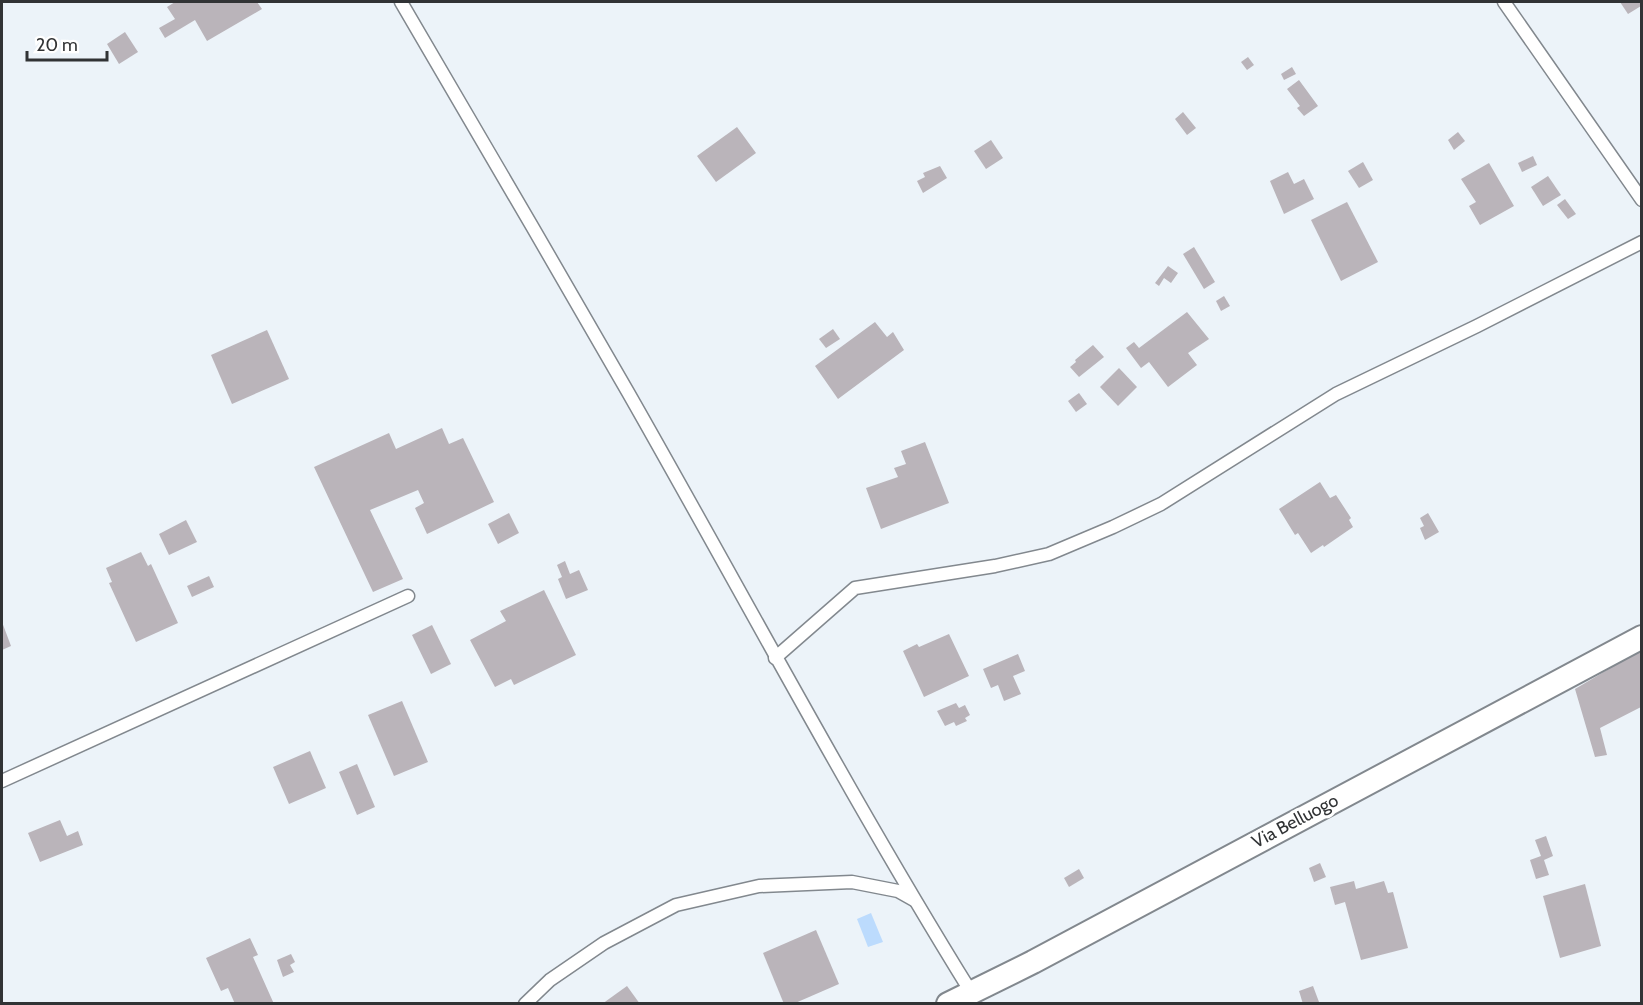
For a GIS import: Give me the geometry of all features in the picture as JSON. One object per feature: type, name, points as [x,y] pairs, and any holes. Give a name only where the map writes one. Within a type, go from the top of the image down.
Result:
[{"type":"street","name":"Via Belluogo","points":[[948,1004],[1033,962],[1641,637]]},
{"type":"lane","points":[[401,2],[630,395],[775,658],[914,900],[971,992]]},
{"type":"lane","points":[[1504,2],[1641,200]]},
{"type":"lane","points":[[775,658],[855,588],[995,566],[1050,554],[1113,527],[1161,504],[1336,394],[1477,326],[1641,242]]},
{"type":"lane","points":[[2,781],[408,596]]},
{"type":"lane","points":[[525,1004],[550,980],[604,943],[676,905],[759,886],[852,882],[898,891],[914,900]]},
{"type":"water","points":[[871,913],[883,942],[868,947],[857,919]]},
{"type":"building","points":[[175,2],[257,2],[262,9],[207,41],[195,20],[165,38],[159,28],[175,19],[167,7]]},
{"type":"building","points":[[1620,2],[1641,2],[1641,6],[1628,14]]},
{"type":"building","points":[[125,32],[138,52],[119,64],[107,44]]},
{"type":"building","points":[[1248,57],[1254,65],[1247,70],[1241,62]]},
{"type":"building","points":[[1292,67],[1296,74],[1284,80],[1281,74]]},
{"type":"building","points":[[1299,80],[1318,106],[1304,116],[1297,108],[1300,106],[1287,89]]},
{"type":"building","points":[[1183,112],[1196,128],[1187,135],[1175,119]]},
{"type":"building","points":[[737,127],[756,153],[716,182],[697,156]]},
{"type":"building","points":[[1458,132],[1465,141],[1454,150],[1448,140]]},
{"type":"building","points":[[991,140],[1003,158],[986,169],[974,151]]},
{"type":"building","points":[[1533,156],[1537,165],[1522,172],[1518,163]]},
{"type":"building","points":[[1363,162],[1373,180],[1359,188],[1348,171]]},
{"type":"building","points":[[1489,163],[1514,206],[1480,225],[1469,206],[1476,202],[1461,179]]},
{"type":"building","points":[[940,166],[947,178],[923,193],[917,181],[925,177],[923,173]]},
{"type":"building","points":[[1288,172],[1294,184],[1304,179],[1314,199],[1284,214],[1270,181]]},
{"type":"building","points":[[1548,176],[1561,195],[1543,206],[1531,187]]},
{"type":"building","points":[[1565,199],[1576,214],[1568,219],[1557,205]]},
{"type":"building","points":[[1347,202],[1378,262],[1341,281],[1311,220]]},
{"type":"building","points":[[1194,247],[1215,282],[1204,289],[1183,254]]},
{"type":"building","points":[[1168,266],[1178,273],[1171,283],[1164,278],[1159,286],[1155,283]]},
{"type":"building","points":[[1224,296],[1230,306],[1221,311],[1216,301]]},
{"type":"building","points":[[1187,312],[1209,339],[1188,353],[1197,365],[1168,387],[1149,362],[1141,368],[1126,348],[1134,342],[1139,348]]},
{"type":"building","points":[[875,322],[887,337],[893,332],[904,350],[838,399],[815,366]]},
{"type":"building","points":[[833,329],[840,339],[826,348],[819,339]]},
{"type":"building","points":[[267,330],[289,379],[232,404],[211,355]]},
{"type":"building","points":[[1093,345],[1104,357],[1079,377],[1070,367]]},
{"type":"building","points":[[1119,368],[1137,387],[1118,406],[1100,387]]},
{"type":"building","points":[[1079,393],[1087,404],[1076,412],[1068,401]]},
{"type":"building","points":[[442,428],[449,444],[463,438],[494,502],[427,534],[415,508],[424,503],[418,490],[370,510],[403,579],[373,592],[314,467],[389,433],[396,449]]},
{"type":"building","points":[[925,442],[949,503],[881,529],[866,488],[898,477],[894,468],[906,464],[901,451]]},
{"type":"building","points":[[1320,482],[1330,498],[1336,495],[1351,518],[1349,520],[1353,527],[1311,553],[1298,533],[1295,535],[1279,509]]},
{"type":"building","points":[[509,513],[519,533],[498,544],[488,524]]},
{"type":"building","points":[[1428,513],[1439,532],[1425,540],[1420,528],[1424,526],[1420,518]]},
{"type":"building","points":[[186,520],[197,542],[169,555],[159,534]]},
{"type":"building","points":[[141,552],[148,566],[151,564],[178,623],[136,642],[109,583],[112,582],[106,568]]},
{"type":"building","points":[[565,561],[570,574],[579,570],[588,590],[566,599],[558,579],[562,577],[557,565]]},
{"type":"building","points":[[209,576],[214,587],[192,597],[187,586]]},
{"type":"building","points":[[544,590],[576,655],[514,685],[511,679],[495,687],[470,640],[506,621],[500,611]]},
{"type":"building","points":[[2,622],[11,646],[2,650]]},
{"type":"building","points":[[432,625],[451,664],[431,674],[412,635]]},
{"type":"building","points":[[949,634],[969,676],[924,697],[903,651]]},
{"type":"building","points":[[1641,650],[1641,707],[1600,728],[1607,755],[1595,757],[1575,689]]},
{"type":"building","points":[[1018,654],[1025,671],[1013,676],[1021,694],[1004,701],[998,685],[991,688],[983,669]]},
{"type":"building","points":[[402,701],[428,762],[394,776],[368,715]]},
{"type":"building","points":[[956,703],[959,708],[965,705],[970,715],[965,718],[967,721],[956,726],[954,722],[945,726],[937,711]]},
{"type":"building","points":[[310,751],[326,788],[289,804],[273,767]]},
{"type":"building","points":[[357,764],[375,807],[357,815],[339,772]]},
{"type":"building","points":[[60,820],[67,836],[78,831],[83,845],[40,862],[28,833]]},
{"type":"building","points":[[1546,836],[1553,856],[1544,860],[1549,875],[1536,879],[1530,860],[1541,856],[1535,840]]},
{"type":"building","points":[[1320,863],[1326,877],[1314,882],[1309,868]]},
{"type":"building","points":[[1079,869],[1084,878],[1069,887],[1064,878]]},
{"type":"building","points":[[1354,881],[1356,889],[1384,881],[1388,893],[1393,892],[1408,948],[1361,960],[1345,902],[1335,905],[1330,887]]},
{"type":"building","points":[[1585,884],[1601,946],[1560,958],[1543,896]]},
{"type":"building","points":[[816,930],[839,984],[793,1004],[784,1004],[763,953]]},
{"type":"building","points":[[250,938],[258,955],[253,957],[274,1004],[235,1004],[228,988],[221,991],[206,958]]},
{"type":"building","points":[[291,954],[295,962],[290,965],[294,972],[283,977],[277,960]]},
{"type":"building","points":[[627,986],[640,1004],[602,1004]]},
{"type":"building","points":[[1313,986],[1319,1002],[1303,1004],[1299,991]]}]
